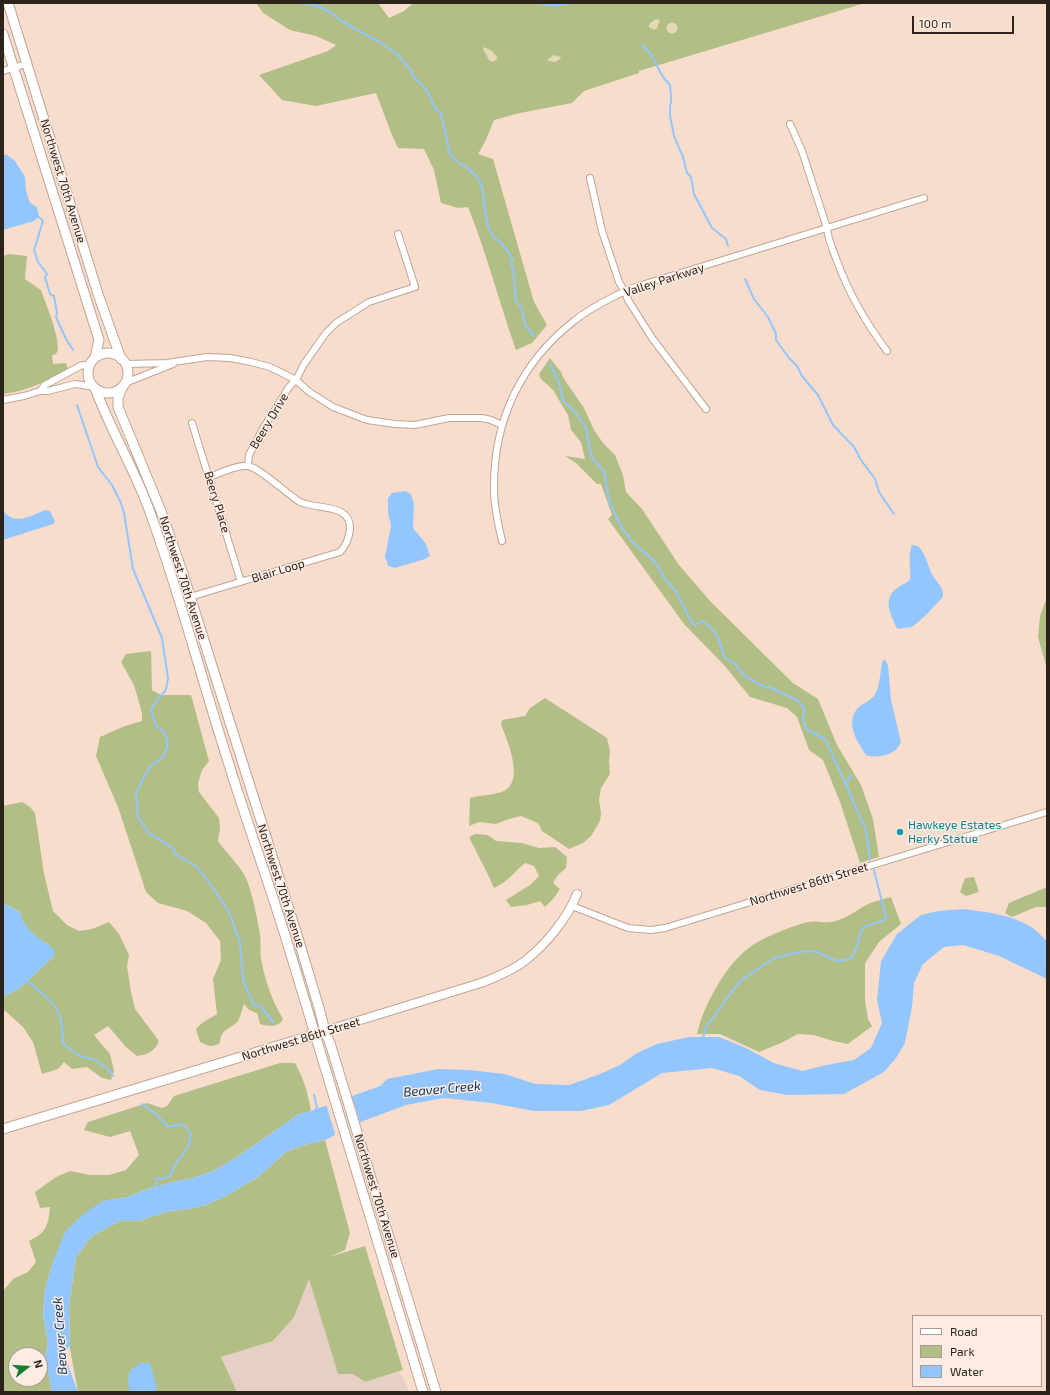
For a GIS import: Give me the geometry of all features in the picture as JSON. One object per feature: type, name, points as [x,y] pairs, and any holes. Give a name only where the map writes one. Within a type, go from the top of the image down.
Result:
[{"type":"main road","name":"Northwest 70th Avenue","points":[[8,3],[98,294],[128,371],[128,377],[118,398],[118,407],[167,526],[190,597],[320,1008],[325,1032],[341,1078],[436,1392]]},
{"type":"main road","name":"Northwest 70th Avenue","points":[[3,34],[99,340],[89,376],[113,431],[135,474],[151,515],[287,941],[423,1392]]},
{"type":"main road","points":[[93,362],[101,355],[108,354],[115,355],[124,362]]},
{"type":"main road","points":[[94,387],[107,393],[119,390],[124,385]]},
{"type":"main road","name":"Northwest 86th Street","points":[[3,1129],[325,1032]]},
{"type":"street","points":[[3,72],[26,64]]},
{"type":"street","points":[[790,124],[802,151],[827,228],[828,238],[851,296],[887,351]]},
{"type":"street","points":[[590,178],[602,231],[619,282],[628,300],[652,338],[706,409]]},
{"type":"street","name":"Valley Parkway","points":[[502,540],[494,492],[494,467],[502,425],[525,373],[549,343],[575,320],[616,295],[632,288],[924,198]]},
{"type":"street","name":"Beery Drive","points":[[248,466],[249,454],[264,427],[289,387],[296,380],[304,364],[315,348],[336,323],[369,302],[415,287],[398,234]]},
{"type":"street","points":[[124,362],[180,362],[208,357],[230,358],[270,367],[296,380],[308,391],[333,407],[367,420],[415,425],[449,418],[482,418],[502,425]]},
{"type":"street","points":[[3,400],[24,396],[40,390],[45,385],[82,365],[93,362]]},
{"type":"street","points":[[124,385],[180,362]]},
{"type":"street","points":[[40,390],[48,391],[75,384],[94,387]]},
{"type":"street","name":"Beery Place","points":[[192,423],[241,582]]},
{"type":"street","points":[[209,477],[241,466],[248,466]]},
{"type":"street","name":"Blair Loop","points":[[190,597],[340,552],[346,546],[350,528],[348,517],[343,512],[307,505],[300,502],[259,471],[248,466]]},
{"type":"street","points":[[220,735],[232,731]]},
{"type":"street","name":"Northwest 86th Street","points":[[572,906],[628,928],[651,930],[665,928],[1047,812]]},
{"type":"street","name":"Northwest 86th Street","points":[[325,1032],[484,982],[508,972],[525,961],[551,935],[572,906],[577,894]]},
{"type":"shaded area","points":[[309,1278],[338,1374],[353,1374],[365,1382],[399,1372],[405,1381],[409,1392],[237,1392],[221,1357],[273,1341],[294,1317]]},
{"type":"green space","points":[[256,3],[378,3],[389,18],[404,11],[413,3],[865,3],[639,71],[639,73],[584,91],[572,103],[520,113],[494,120],[485,142],[478,154],[493,159],[534,302],[547,325],[532,343],[516,350],[468,207],[458,208],[441,203],[434,170],[424,149],[398,148],[376,93],[316,106],[282,100],[259,75],[328,51],[336,45],[316,36],[290,30],[263,13]]},
{"type":"green space","points":[[9,254],[27,256],[25,279],[41,290],[57,339],[58,350],[56,354],[52,355],[53,364],[66,363],[68,369],[37,385],[21,391],[3,394],[3,256]]},
{"type":"green space","points":[[550,358],[561,372],[564,379],[584,408],[594,430],[603,443],[615,455],[623,475],[626,492],[642,509],[679,565],[711,602],[793,683],[818,699],[837,745],[861,785],[873,819],[879,857],[860,863],[840,802],[823,760],[809,750],[797,717],[787,708],[750,697],[724,665],[684,624],[608,519],[612,515],[601,484],[597,484],[576,463],[565,456],[585,459],[581,442],[571,430],[568,415],[553,390],[540,378],[539,374]]},
{"type":"green space","points":[[1047,597],[1047,669],[1038,637],[1040,616]]},
{"type":"green space","points":[[151,651],[152,690],[161,695],[191,695],[209,761],[202,770],[198,783],[199,792],[219,818],[220,828],[218,841],[240,868],[247,880],[259,928],[261,959],[265,975],[272,998],[283,1019],[276,1025],[270,1026],[260,1024],[257,1013],[249,1010],[244,1004],[237,1022],[225,1031],[220,1043],[212,1046],[200,1042],[196,1029],[202,1023],[217,1014],[213,979],[221,960],[220,941],[206,923],[187,911],[158,903],[146,892],[118,807],[96,756],[100,737],[125,726],[142,721],[142,713],[134,685],[121,662],[126,654]]},
{"type":"green space","points":[[545,698],[607,738],[610,751],[610,774],[601,788],[599,800],[601,813],[600,821],[591,836],[583,843],[569,849],[542,831],[538,823],[521,816],[496,824],[479,822],[469,826],[470,798],[504,791],[510,786],[513,778],[513,760],[501,724],[502,720],[525,716],[530,708]]},
{"type":"green space","points":[[22,802],[30,807],[35,813],[44,874],[53,911],[67,925],[79,931],[92,929],[109,922],[119,934],[129,955],[127,966],[135,1009],[159,1041],[150,1052],[137,1056],[126,1047],[108,1026],[94,1035],[110,1054],[114,1071],[111,1080],[102,1078],[87,1067],[72,1069],[64,1062],[58,1069],[42,1074],[33,1042],[23,1027],[3,1009],[3,997],[20,988],[54,956],[49,945],[33,935],[23,924],[20,912],[3,903],[3,806]]},
{"type":"green space","points":[[475,834],[488,835],[496,841],[522,843],[539,848],[555,847],[567,857],[566,868],[558,875],[553,883],[560,889],[554,898],[545,907],[540,901],[527,905],[511,907],[506,900],[530,885],[539,876],[534,866],[525,863],[507,880],[494,888],[469,837]]},
{"type":"green space","points":[[974,877],[979,892],[966,896],[960,892],[965,878]]},
{"type":"green space","points":[[1047,887],[1047,907],[1036,907],[1012,917],[1005,913],[1009,903]]},
{"type":"green space","points":[[891,897],[901,924],[879,942],[865,963],[865,1000],[868,1019],[872,1026],[848,1044],[814,1035],[798,1034],[759,1052],[720,1034],[697,1034],[704,1011],[724,975],[741,954],[755,943],[802,924],[839,920],[868,904]]},
{"type":"green space","points":[[280,1063],[295,1063],[305,1086],[311,1111],[299,1114],[234,1159],[213,1171],[190,1179],[148,1189],[127,1197],[103,1201],[54,1259],[45,1289],[43,1315],[48,1343],[47,1347],[8,1347],[8,1387],[48,1387],[48,1373],[52,1392],[3,1392],[3,1291],[13,1279],[28,1272],[36,1262],[29,1241],[40,1235],[46,1228],[50,1207],[40,1208],[35,1192],[56,1177],[70,1171],[90,1175],[109,1175],[126,1170],[139,1155],[130,1131],[110,1137],[84,1130],[88,1122],[147,1103],[162,1108],[167,1106],[174,1096]]},
{"type":"green space","points":[[325,1140],[350,1233],[345,1250],[329,1257],[365,1246],[403,1370],[365,1382],[353,1374],[338,1374],[309,1279],[294,1317],[273,1341],[221,1357],[237,1392],[78,1392],[70,1349],[69,1305],[76,1257],[92,1236],[120,1221],[138,1221],[170,1211],[206,1205],[226,1196],[258,1177],[286,1152],[304,1145]]},
{"type":"sand","points":[[656,19],[660,20],[657,28],[654,30],[649,27],[649,24]]},
{"type":"sand","points":[[670,23],[674,23],[676,24],[676,32],[670,33],[667,30],[667,26]]},
{"type":"sand","points":[[484,47],[492,51],[498,58],[493,62],[489,60],[483,49]]},
{"type":"sand","points":[[554,55],[561,57],[555,62],[548,61],[548,59]]},
{"type":"water","points":[[536,3],[573,3],[545,6]]},
{"type":"water","points":[[3,154],[15,161],[25,177],[26,191],[30,203],[37,207],[39,217],[34,221],[3,230]]},
{"type":"water","points":[[405,491],[411,494],[414,504],[413,528],[426,544],[430,556],[425,559],[395,568],[388,566],[385,556],[391,526],[388,513],[388,498],[392,493]]},
{"type":"water","points":[[45,510],[50,511],[55,521],[53,524],[3,540],[3,511],[8,516],[18,519],[29,517]]},
{"type":"water","points":[[912,545],[918,546],[923,552],[932,574],[941,587],[943,597],[912,627],[897,629],[890,611],[889,600],[894,591],[910,579],[910,554]]},
{"type":"water","points":[[884,659],[888,666],[891,700],[901,742],[899,746],[891,753],[881,756],[871,756],[866,755],[856,739],[852,727],[852,721],[857,709],[874,696],[879,684]]},
{"type":"water","points":[[3,903],[20,912],[22,919],[29,929],[54,949],[54,956],[20,988],[3,997]]},
{"type":"water","name":"Beaver Creek","points":[[965,909],[990,913],[1008,917],[1031,927],[1047,942],[1047,979],[999,956],[963,945],[944,947],[923,964],[914,983],[912,1007],[905,1043],[896,1058],[884,1072],[844,1094],[787,1095],[760,1090],[739,1076],[712,1068],[662,1073],[609,1105],[581,1111],[534,1111],[491,1103],[444,1098],[406,1105],[366,1120],[325,1140],[304,1145],[286,1152],[258,1177],[226,1196],[206,1205],[170,1211],[138,1221],[120,1221],[92,1236],[76,1257],[69,1305],[70,1346],[65,1351],[66,1360],[78,1392],[52,1392],[48,1373],[48,1343],[43,1315],[45,1289],[54,1259],[65,1232],[82,1215],[103,1201],[127,1197],[148,1189],[190,1179],[213,1171],[234,1159],[299,1114],[380,1086],[387,1079],[438,1069],[469,1070],[505,1074],[535,1084],[569,1085],[620,1065],[637,1053],[657,1044],[689,1037],[719,1037],[746,1048],[774,1063],[802,1071],[854,1060],[871,1048],[882,1023],[877,1000],[881,961],[897,934],[921,915],[938,911]]},
{"type":"water","points":[[140,1363],[150,1363],[157,1389],[156,1392],[129,1392],[129,1372]]},
{"type":"pier","points":[[351,1094],[361,1125],[336,1137],[326,1104]]},
{"type":"waterway","points":[[302,3],[318,6],[330,12],[341,21],[396,53],[410,69],[414,77],[426,89],[436,110],[441,113],[450,155],[474,174],[480,183],[484,196],[487,224],[494,237],[502,244],[513,260],[511,263],[513,268],[516,301],[522,309],[525,325],[534,336]]},
{"type":"waterway","points":[[642,45],[650,53],[663,77],[670,85],[670,116],[674,136],[683,157],[687,173],[691,177],[694,194],[712,228],[726,239],[728,246]]},
{"type":"waterway","points":[[38,216],[43,221],[34,250],[38,262],[47,274],[45,277],[50,294],[54,296],[57,313],[56,317],[73,350]]},
{"type":"waterway","points":[[745,279],[754,299],[768,317],[776,334],[776,340],[818,395],[833,425],[854,447],[861,460],[875,479],[879,492],[894,514]]},
{"type":"waterway","points":[[550,365],[559,382],[563,401],[575,412],[586,428],[591,456],[604,471],[609,501],[620,525],[633,543],[658,566],[664,578],[675,590],[692,623],[695,625],[702,621],[711,628],[717,636],[724,657],[735,664],[746,677],[767,688],[769,687],[795,699],[804,707],[803,718],[806,729],[826,740],[866,830],[870,860]]},
{"type":"waterway","points":[[77,405],[98,467],[112,485],[121,503],[133,569],[162,638],[168,678],[166,690],[156,701],[151,710],[156,726],[163,731],[168,745],[163,757],[152,765],[146,773],[136,793],[138,819],[141,821],[149,834],[174,849],[175,854],[197,867],[229,912],[240,942],[243,980],[254,1005],[260,1006],[273,1022]]},
{"type":"waterway","points":[[846,785],[851,775]]},
{"type":"waterway","points":[[703,1038],[706,1027],[740,981],[774,958],[809,951],[817,952],[837,961],[851,959],[864,927],[886,918],[874,870]]},
{"type":"waterway","points":[[26,979],[48,998],[57,1009],[62,1024],[63,1044],[82,1057],[93,1059],[107,1068],[113,1076]]},
{"type":"waterway","points":[[314,1095],[317,1107],[315,1111]]},
{"type":"waterway","points":[[142,1104],[156,1114],[168,1127],[182,1124],[187,1128],[190,1136],[189,1145],[177,1161],[169,1177],[156,1179],[156,1190]]},
{"type":"place","name":"Hawkeye Estates Herky Statue","points":[[900,832]]}]
